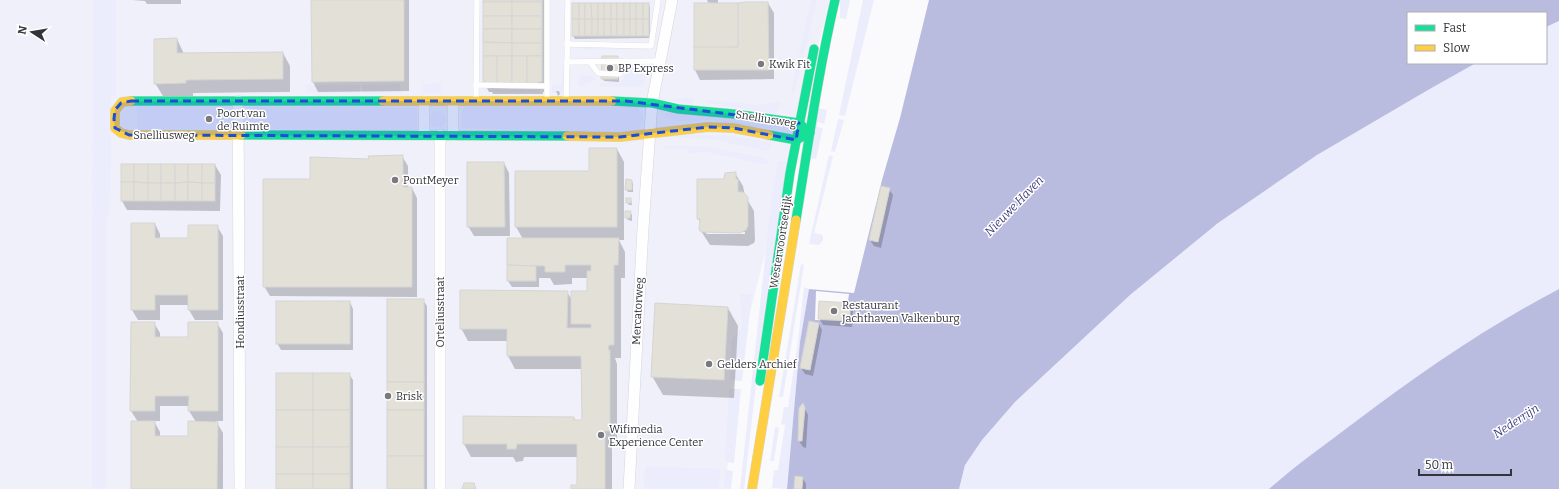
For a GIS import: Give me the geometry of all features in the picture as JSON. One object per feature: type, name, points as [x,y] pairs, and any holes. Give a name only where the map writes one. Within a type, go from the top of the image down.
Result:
[{"type":"street","points":[[650,134],[652,103],[672,0]]},
{"type":"street","name":"Westervoortsedijk","points":[[752,489],[752,450],[759,388],[796,140],[826,0]]},
{"type":"street","name":"Westervoortsedijk","points":[[752,489],[759,454],[826,39],[835,0]]},
{"type":"street","name":"Snelliusweg","points":[[131,101],[626,102],[652,103],[678,109],[734,114],[799,123],[810,134],[796,140],[727,128],[708,127],[620,137],[453,135],[129,135],[121,133],[115,128],[114,119],[115,110],[121,103],[131,101]]},
{"type":"street","points":[[238,101],[239,135]]},
{"type":"street","points":[[424,102],[424,135]]},
{"type":"street","points":[[453,102],[453,135]]},
{"type":"street","name":"Mercatorweg","points":[[629,489],[642,235],[650,134]]},
{"type":"street","name":"Hondiusstraat","points":[[239,135],[240,489]]},
{"type":"street","name":"Orteliusstraat","points":[[440,135],[440,489]]},
{"type":"lane","points":[[476,102],[477,0]]},
{"type":"lane","points":[[547,0],[547,102]]},
{"type":"lane","points":[[566,102],[568,0]]},
{"type":"lane","points":[[567,44],[651,46],[658,0]]},
{"type":"lane","points":[[567,62],[660,61]]},
{"type":"lane","points":[[590,62],[598,73],[620,74],[626,62]]},
{"type":"lane","points":[[476,86],[547,86]]},
{"type":"highlighted area","points":[[131,101],[626,101],[799,123],[796,140],[733,128],[708,127],[620,137],[129,135],[115,128],[114,119],[115,110],[121,103]]},
{"type":"shaded area","points":[[0,0],[830,0],[734,375],[726,489],[0,489]]},
{"type":"shaded area","points":[[93,0],[116,0],[116,95],[111,96],[110,216],[106,216],[106,489],[92,489]]},
{"type":"shaded area","points":[[811,0],[817,0],[794,94],[791,93]]},
{"type":"shaded area","points":[[840,0],[850,0],[846,19],[840,18]]},
{"type":"shaded area","points":[[863,0],[874,0],[845,116],[839,115]]},
{"type":"shaded area","points":[[1559,21],[1559,289],[1479,336],[1376,406],[1269,489],[959,489],[965,465],[982,440],[1015,402],[1130,295],[1218,223],[1317,155],[1474,64],[1547,64],[1547,27]]},
{"type":"shaded area","points":[[582,47],[629,47],[629,49],[583,50]]},
{"type":"shaded area","points":[[562,48],[563,93],[559,93],[559,90],[556,90],[555,93],[552,93],[552,85],[562,85]]},
{"type":"shaded area","points":[[630,68],[647,68],[645,80],[641,87],[600,87],[600,83],[618,82],[624,79],[627,70]]},
{"type":"shaded area","points":[[582,75],[593,76],[595,80],[591,83],[585,83],[585,87],[579,87],[579,78]]},
{"type":"shaded area","points":[[441,83],[441,93],[423,93],[423,84]]},
{"type":"shaded area","points":[[400,84],[401,93],[363,93],[362,85]]},
{"type":"shaded area","points":[[306,85],[360,85],[360,93],[306,93]]},
{"type":"shaded area","points":[[485,89],[540,90],[540,92],[485,92]]},
{"type":"shaded area","points":[[668,99],[694,99],[694,103],[691,105]]},
{"type":"shaded area","points":[[707,100],[756,105],[781,102],[776,114],[707,103]]},
{"type":"shaded area","points":[[137,106],[224,106],[224,131],[137,132]]},
{"type":"shaded area","points":[[465,106],[637,107],[643,115],[640,128],[634,132],[462,128],[462,109]]},
{"type":"shaded area","points":[[251,107],[417,108],[417,130],[250,129],[249,111]]},
{"type":"shaded area","points":[[817,108],[827,110],[824,124],[818,122],[817,127],[823,128],[816,159],[809,158]]},
{"type":"shaded area","points":[[438,111],[445,116],[446,119],[441,126],[438,127],[431,122],[430,119],[435,112]]},
{"type":"shaded area","points":[[672,112],[772,126],[772,129],[709,120],[676,121],[665,117],[665,114]]},
{"type":"shaded area","points":[[838,119],[844,120],[835,152],[831,151]]},
{"type":"shaded area","points":[[673,134],[734,136],[770,142],[772,146],[768,151],[711,139],[665,137]]},
{"type":"shaded area","points":[[665,146],[701,146],[766,158],[768,165],[707,152],[688,153],[688,149],[665,149]]},
{"type":"shaded area","points":[[829,155],[833,156],[814,233],[823,235],[823,240],[819,245],[809,244]]},
{"type":"shaded area","points":[[778,161],[788,161],[755,393],[744,489],[740,489],[770,213]]},
{"type":"shaded area","points":[[801,264],[804,265],[783,397],[779,397]]},
{"type":"shaded area","points":[[804,287],[809,289],[800,342],[787,489],[772,488],[774,470],[778,470],[785,425],[781,424],[784,407],[788,407]]},
{"type":"shaded area","points":[[740,294],[752,294],[742,381],[730,380],[732,339],[742,328]]},
{"type":"shaded area","points":[[729,389],[741,389],[734,463],[725,462]]},
{"type":"shaded area","points":[[775,427],[779,428],[774,461],[770,461]]},
{"type":"shaded area","points":[[645,466],[720,469],[719,489],[644,489]]},
{"type":"shaded area","points":[[725,470],[733,471],[731,489],[724,489]]},
{"type":"water","name":"Nieuwe Haven","points":[[929,0],[1559,0],[1559,21],[1547,27],[1547,12],[1407,12],[1407,64],[1474,64],[1317,155],[1218,223],[1130,295],[1015,402],[982,440],[965,465],[959,489],[787,489],[800,342],[809,289],[854,293],[882,180],[900,118]]},
{"type":"water","name":"Nederrijn","points":[[1559,289],[1559,489],[1269,489],[1311,455],[1429,368],[1506,318]]},
{"type":"pier","points":[[816,291],[849,294],[845,321],[815,320]]},
{"type":"building","points":[[311,0],[404,0],[404,81],[312,82]]},
{"type":"building","points":[[483,0],[512,0],[512,2],[483,2]]},
{"type":"building","points":[[512,0],[542,0],[542,2],[512,2]]},
{"type":"building","points":[[483,2],[512,2],[512,16],[483,16]]},
{"type":"building","points":[[512,2],[542,2],[542,16],[512,16]]},
{"type":"building","points":[[768,2],[769,70],[694,70],[694,46],[738,47],[738,3]]},
{"type":"building","points":[[572,3],[579,3],[579,19],[572,19]]},
{"type":"building","points":[[579,3],[585,3],[585,19],[579,19]]},
{"type":"building","points":[[585,3],[591,3],[592,19],[585,19]]},
{"type":"building","points":[[591,3],[598,3],[598,19],[592,19]]},
{"type":"building","points":[[598,3],[604,3],[604,19],[598,19]]},
{"type":"building","points":[[604,3],[611,3],[611,19],[604,19]]},
{"type":"building","points":[[611,3],[617,3],[617,19],[611,19]]},
{"type":"building","points":[[617,3],[624,3],[624,19],[617,19]]},
{"type":"building","points":[[624,3],[630,3],[630,19],[624,19]]},
{"type":"building","points":[[630,3],[636,3],[636,19],[630,19]]},
{"type":"building","points":[[636,3],[643,3],[643,19],[636,19]]},
{"type":"building","points":[[643,3],[649,3],[649,19],[643,19]]},
{"type":"building","points":[[694,3],[738,3],[738,47],[694,47]]},
{"type":"building","points":[[483,16],[512,16],[512,29],[483,29]]},
{"type":"building","points":[[512,16],[542,16],[542,29],[512,29]]},
{"type":"building","points":[[572,19],[579,19],[579,36],[572,36]]},
{"type":"building","points":[[579,19],[585,19],[585,36],[579,36]]},
{"type":"building","points":[[585,19],[592,19],[592,36],[585,36]]},
{"type":"building","points":[[592,19],[598,19],[598,36],[592,36]]},
{"type":"building","points":[[598,19],[604,19],[604,36],[598,36]]},
{"type":"building","points":[[604,19],[611,19],[611,36],[604,36]]},
{"type":"building","points":[[611,19],[617,19],[617,36],[611,36]]},
{"type":"building","points":[[617,19],[624,19],[624,36],[617,36]]},
{"type":"building","points":[[624,19],[630,19],[630,36],[624,36]]},
{"type":"building","points":[[630,19],[636,19],[636,36],[630,36]]},
{"type":"building","points":[[636,19],[643,19],[643,36],[636,36]]},
{"type":"building","points":[[643,19],[649,19],[649,36],[643,36]]},
{"type":"building","points":[[483,29],[512,29],[512,43],[483,42]]},
{"type":"building","points":[[512,29],[542,29],[542,43],[512,43]]},
{"type":"building","points":[[177,38],[177,53],[283,52],[283,79],[186,80],[186,83],[154,84],[154,39]]},
{"type":"building","points":[[483,42],[512,43],[512,56],[483,56]]},
{"type":"building","points":[[512,43],[542,43],[542,56],[512,56]]},
{"type":"building","points":[[483,56],[497,56],[497,84],[486,84],[486,82],[483,82]]},
{"type":"building","points":[[497,56],[512,56],[512,84],[497,84]]},
{"type":"building","points":[[512,56],[527,56],[527,84],[512,84]]},
{"type":"building","points":[[527,56],[542,56],[542,82],[538,82],[538,84],[527,84]]},
{"type":"building","points":[[602,56],[618,56],[618,79],[601,79]]},
{"type":"building","points":[[589,148],[617,148],[617,227],[515,227],[515,171],[589,171]]},
{"type":"building","points":[[403,155],[403,187],[412,187],[412,287],[263,287],[263,179],[310,179],[310,157],[369,159],[368,156]]},
{"type":"building","points":[[467,162],[504,162],[505,227],[467,227]]},
{"type":"building","points":[[121,164],[134,164],[134,182],[121,182]]},
{"type":"building","points":[[134,164],[148,164],[148,183],[134,182]]},
{"type":"building","points":[[148,164],[161,164],[161,183],[148,183]]},
{"type":"building","points":[[161,164],[175,164],[175,183],[161,183]]},
{"type":"building","points":[[175,164],[188,164],[188,182],[175,183]]},
{"type":"building","points":[[188,164],[202,164],[202,183],[188,182]]},
{"type":"building","points":[[202,164],[215,164],[215,183],[202,183]]},
{"type":"building","points":[[736,172],[736,179],[738,179],[738,192],[743,192],[748,197],[748,226],[746,230],[740,233],[701,232],[699,229],[700,219],[697,219],[697,179],[724,179],[725,173]]},
{"type":"building","points":[[626,179],[632,180],[632,190],[625,190]]},
{"type":"building","points":[[121,182],[134,182],[134,201],[121,201]]},
{"type":"building","points":[[134,182],[148,183],[148,201],[134,201]]},
{"type":"building","points":[[188,182],[188,201],[175,201],[175,183]]},
{"type":"building","points":[[188,182],[202,183],[202,201],[188,201]]},
{"type":"building","points":[[148,183],[161,183],[161,201],[148,201]]},
{"type":"building","points":[[161,183],[175,183],[175,201],[161,201]]},
{"type":"building","points":[[202,183],[215,183],[215,201],[202,201]]},
{"type":"building","points":[[881,186],[890,188],[878,242],[869,240]]},
{"type":"building","points":[[626,198],[631,198],[631,203],[626,203]]},
{"type":"building","points":[[625,211],[631,211],[630,218],[625,218]]},
{"type":"building","points":[[131,223],[155,223],[155,238],[188,238],[188,225],[218,225],[218,310],[188,310],[188,295],[155,295],[155,310],[131,310]]},
{"type":"building","points":[[507,238],[619,238],[618,265],[614,265],[614,345],[609,345],[608,350],[610,350],[610,431],[604,431],[605,489],[571,489],[571,485],[577,485],[577,444],[517,444],[516,449],[507,449],[507,444],[463,444],[463,416],[574,417],[574,420],[582,420],[581,356],[507,356],[507,329],[460,329],[460,290],[568,291],[567,328],[591,328],[591,324],[571,324],[571,291],[587,291],[587,271],[591,271],[591,265],[565,265],[565,272],[545,272],[545,266],[507,265]]},
{"type":"building","points":[[507,265],[536,266],[536,281],[507,281]]},
{"type":"building","points":[[387,299],[424,299],[424,382],[387,382]]},
{"type":"building","points":[[276,301],[350,301],[350,344],[276,344]]},
{"type":"building","name":"Restaurant Jachthaven Valkenburg","points":[[819,301],[850,303],[850,321],[818,319]]},
{"type":"building","points":[[655,303],[728,307],[724,380],[651,377]]},
{"type":"building","points":[[809,321],[819,323],[810,370],[800,368]]},
{"type":"building","points":[[131,322],[155,322],[155,337],[188,337],[188,322],[218,322],[218,411],[188,411],[189,396],[155,396],[155,411],[130,411]]},
{"type":"building","points":[[276,373],[313,373],[313,410],[276,410]]},
{"type":"building","points":[[313,373],[350,373],[350,410],[313,410]]},
{"type":"building","points":[[387,382],[424,382],[424,410],[387,410]]},
{"type":"building","points":[[803,403],[805,408],[802,441],[798,441],[799,408]]},
{"type":"building","points":[[276,410],[313,410],[313,447],[276,447]]},
{"type":"building","points":[[313,410],[350,410],[350,447],[313,447]]},
{"type":"building","points":[[387,410],[424,410],[424,456],[387,456]]},
{"type":"building","points":[[131,421],[155,421],[155,436],[188,436],[188,421],[218,422],[217,489],[131,489]]},
{"type":"building","points":[[276,447],[313,447],[313,474],[276,474]]},
{"type":"building","points":[[313,447],[350,447],[350,474],[313,474]]},
{"type":"building","points":[[387,456],[424,456],[424,489],[387,489]]},
{"type":"building","points":[[276,474],[313,474],[313,489],[276,489]]},
{"type":"building","points":[[313,474],[350,474],[350,489],[313,489]]},
{"type":"building","points":[[795,476],[803,477],[802,489],[794,489]]},
{"type":"building","points":[[464,483],[474,483],[476,489],[462,489]]},
{"type":"traffic: fast","points":[[796,220],[818,82],[835,0]]},
{"type":"traffic: fast","points":[[760,381],[790,173],[814,49]]},
{"type":"traffic: fast","points":[[131,101],[383,101]]},
{"type":"traffic: fast","points":[[612,101],[652,103],[678,109],[734,114],[799,123],[810,133],[796,140],[769,135]]},
{"type":"traffic: fast","points":[[241,135],[567,136]]},
{"type":"traffic: slow","points":[[131,101],[122,102],[115,111],[115,128],[121,133],[129,135],[241,135]]},
{"type":"traffic: slow","points":[[383,101],[612,101]]},
{"type":"traffic: slow","points":[[567,136],[620,137],[708,127],[733,128],[769,135]]},
{"type":"traffic: slow","points":[[752,489],[796,220]]},
{"type":"place","name":"Kwik Fit","points":[[761,64]]},
{"type":"place","name":"BP Express","points":[[610,68]]},
{"type":"place","name":"Poort van de Ruimte","points":[[209,119]]},
{"type":"place","name":"PontMeyer","points":[[395,180]]},
{"type":"place","name":"Restaurant Jachthaven Valkenburg","points":[[834,311]]},
{"type":"place","name":"Gelders Archief","points":[[709,364]]},
{"type":"place","name":"Brisk","points":[[388,396]]},
{"type":"place","name":"Wifimedia Experience Center","points":[[601,435]]}]
